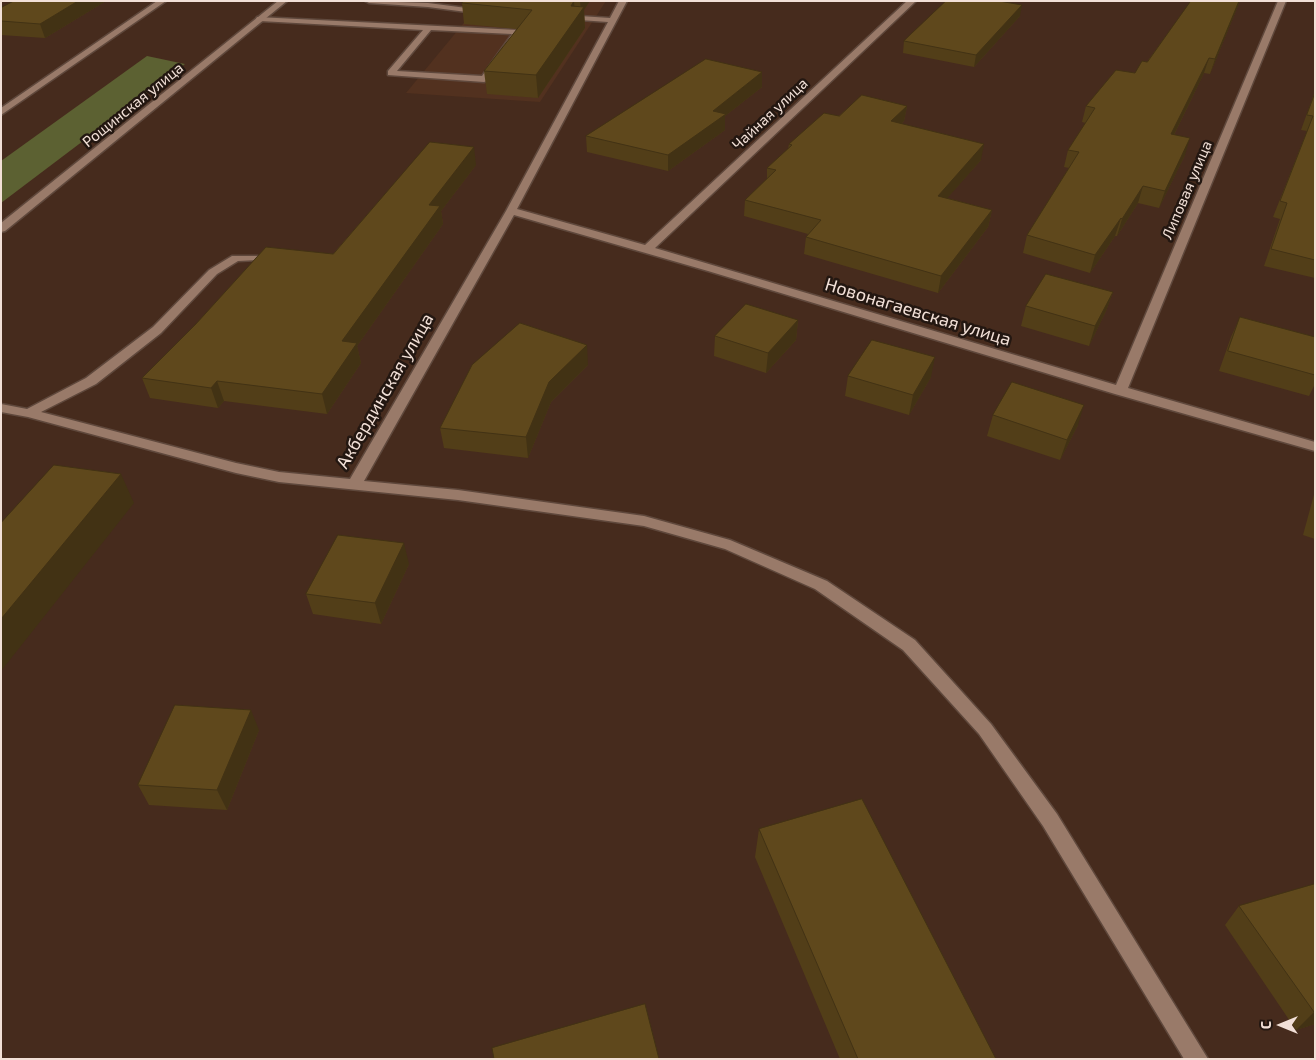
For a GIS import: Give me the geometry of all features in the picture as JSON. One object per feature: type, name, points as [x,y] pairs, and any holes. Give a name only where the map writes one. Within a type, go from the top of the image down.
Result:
[{"type":"street","points":[[1,112],[162,1]]},
{"type":"street","name":"Рощинская улица","points":[[1,229],[283,1]]},
{"type":"street","points":[[369,1],[428,5],[486,13]]},
{"type":"street","name":"Акбердинская улица","points":[[1,408],[29,413],[236,468],[280,477],[355,484],[511,211],[623,1]]},
{"type":"street","name":"Чайная улица","points":[[648,249],[912,1]]},
{"type":"street","name":"Липовая улица","points":[[1120,391],[1282,1]]},
{"type":"street","points":[[554,17],[612,20]]},
{"type":"street","points":[[260,19],[518,32],[484,79],[391,73],[428,28]]},
{"type":"street","name":"Новонагаевская улица","points":[[511,211],[648,249],[1120,391],[1315,446]]},
{"type":"street","points":[[29,413],[91,380],[157,330],[213,272],[236,258],[254,258]]},
{"type":"street","points":[[355,484],[545,506],[644,521],[730,545],[821,585],[909,646],[985,729],[1050,820],[1197,1059]]},
{"type":"shaded area","points":[[482,1],[606,1],[540,102],[406,93]]},
{"type":"green space","points":[[147,56],[185,64],[1,203],[1,161]]},
{"type":"building","points":[[14,1],[78,1],[40,24],[1,21],[1,8]]},
{"type":"building","points":[[464,1],[574,1],[571,6],[584,7],[536,75],[484,71],[532,10],[462,3]]},
{"type":"building","points":[[946,1],[999,1],[1022,5],[976,55],[904,41]]},
{"type":"building","points":[[1191,1],[1239,1],[1215,59],[1209,58],[1171,134],[1190,138],[1165,191],[1143,186],[1122,219],[1095,255],[1027,235],[1079,152],[1068,150],[1095,108],[1086,106],[1116,70],[1135,73],[1142,61],[1147,62]]},
{"type":"building","points":[[706,59],[762,72],[713,111],[726,114],[668,155],[586,136]]},
{"type":"building","points":[[1315,93],[1315,260],[1271,249],[1287,203],[1280,201],[1313,116],[1307,115]]},
{"type":"building","points":[[862,95],[907,106],[891,121],[984,144],[938,196],[992,210],[941,276],[806,237],[821,220],[745,200],[776,170],[767,168],[792,145],[789,144],[824,113],[839,116]]},
{"type":"building","points":[[430,142],[474,147],[429,205],[440,206],[342,341],[357,343],[322,394],[217,381],[211,388],[142,378],[195,325],[266,247],[333,254]]},
{"type":"building","points":[[1046,274],[1113,292],[1095,326],[1026,306]]},
{"type":"building","points":[[746,304],[798,320],[768,353],[715,336]]},
{"type":"building","points":[[1240,317],[1315,337],[1315,375],[1228,351]]},
{"type":"building","points":[[520,323],[587,345],[549,382],[526,437],[440,428],[472,365]]},
{"type":"building","points":[[872,340],[935,357],[913,395],[848,376]]},
{"type":"building","points":[[1012,382],[1084,405],[1067,440],[993,415]]},
{"type":"building","points":[[54,465],[121,474],[1,619],[1,523]]},
{"type":"building","points":[[338,535],[404,543],[375,603],[306,594]]},
{"type":"building","points":[[175,705],[251,710],[217,790],[138,785]]},
{"type":"building","points":[[862,799],[996,1059],[858,1059],[759,829]]},
{"type":"building","points":[[1315,884],[1315,1012],[1314,1012],[1239,906]]},
{"type":"building","points":[[645,1004],[659,1059],[494,1059],[492,1048]]}]
